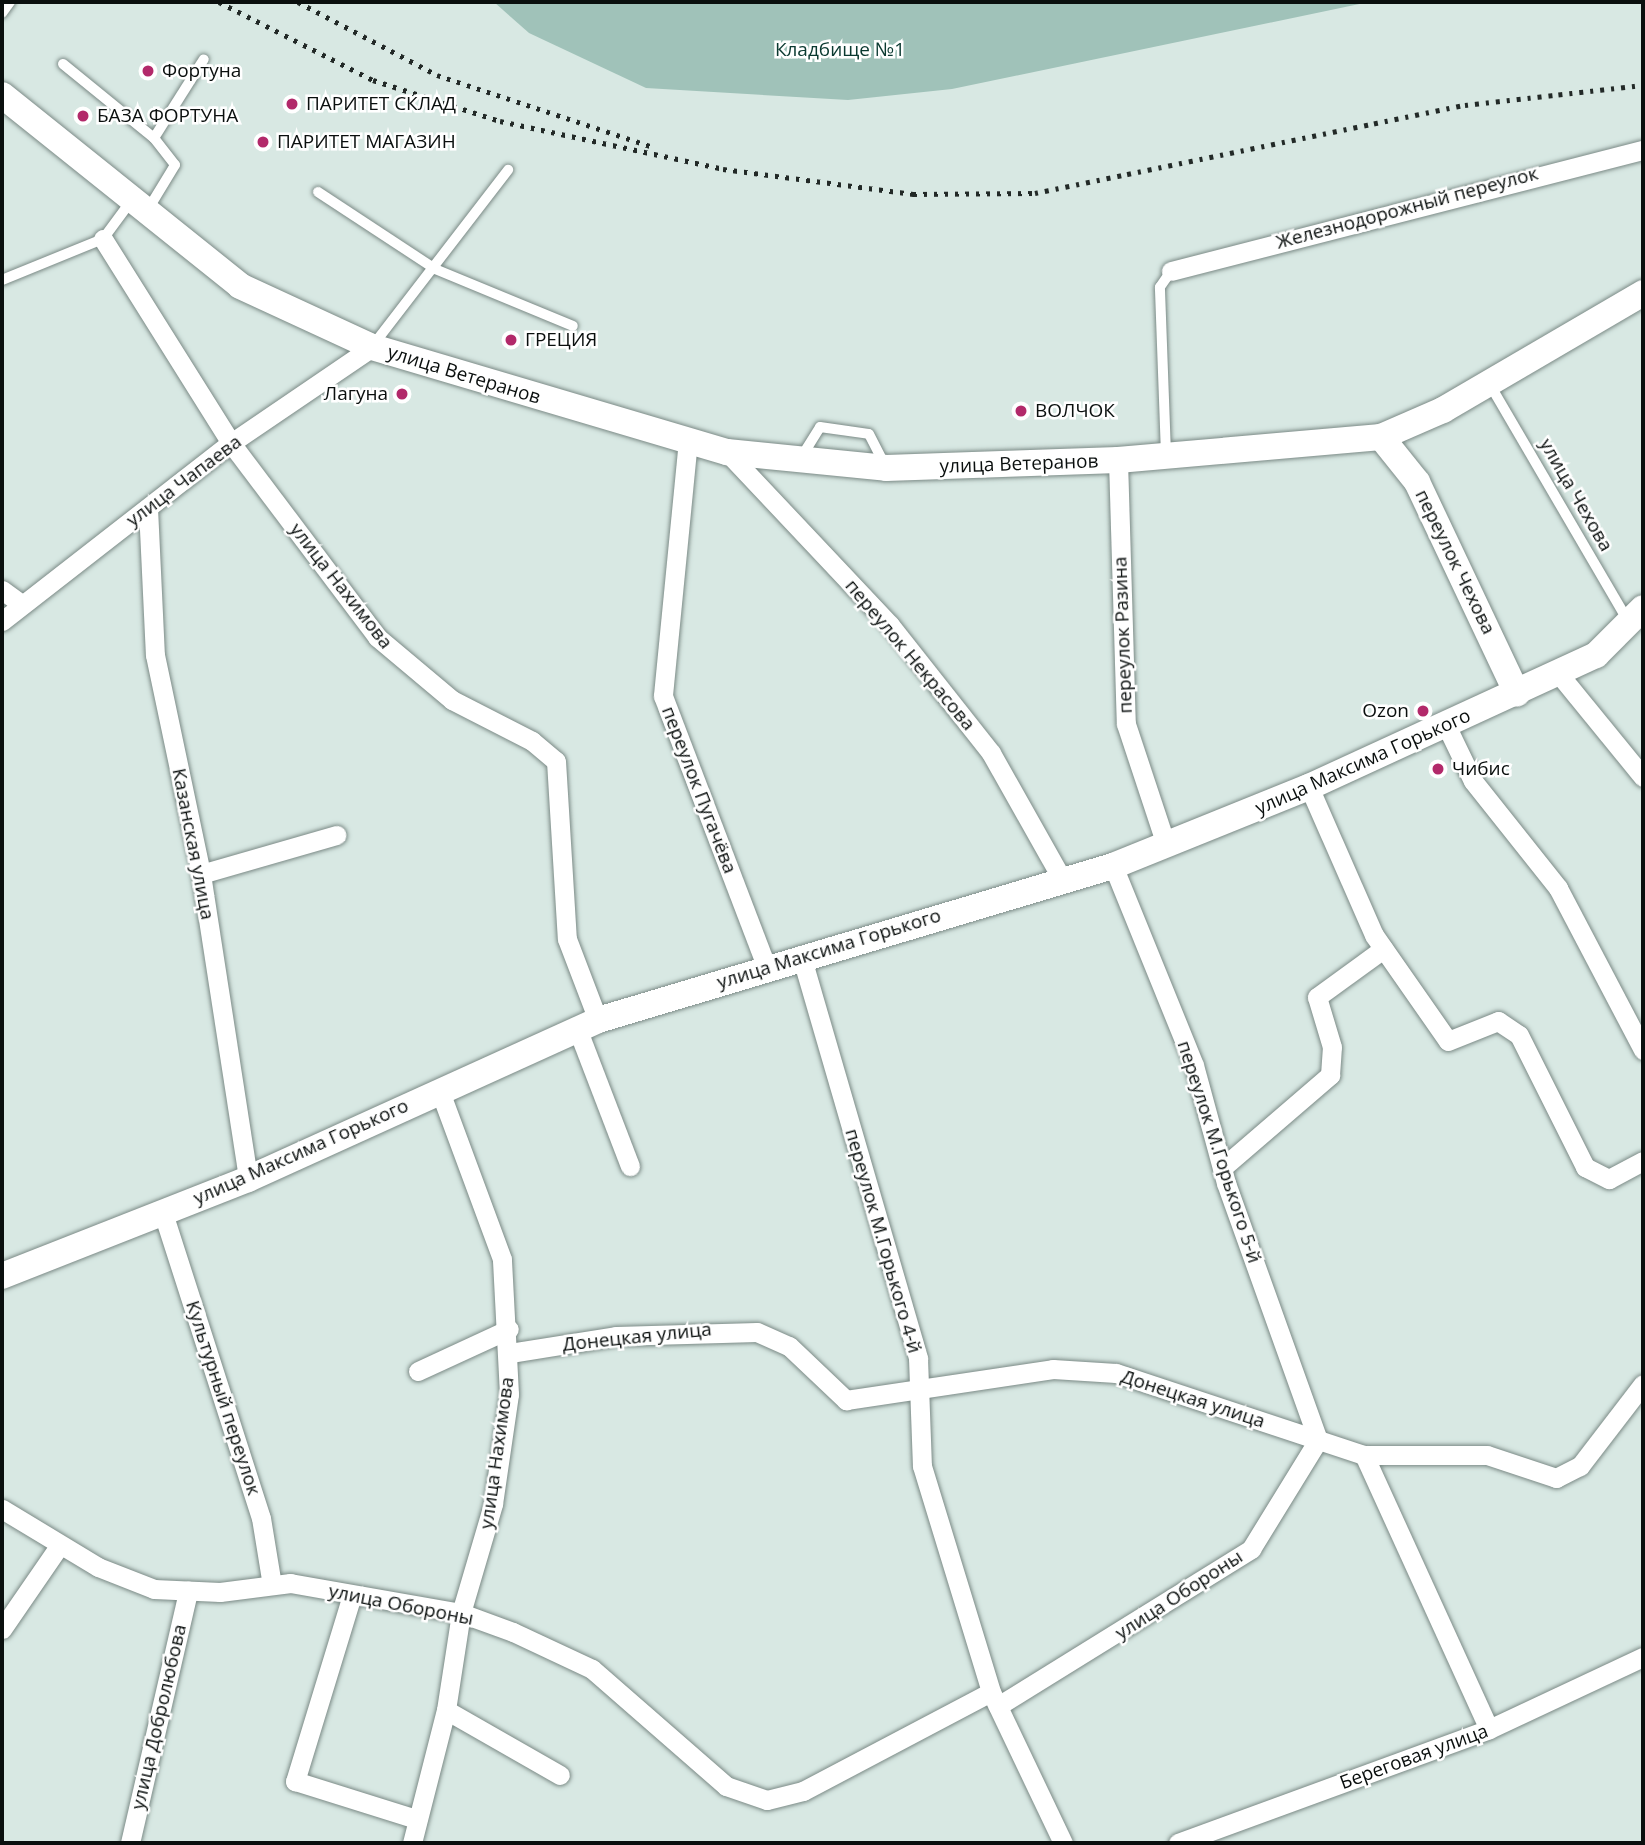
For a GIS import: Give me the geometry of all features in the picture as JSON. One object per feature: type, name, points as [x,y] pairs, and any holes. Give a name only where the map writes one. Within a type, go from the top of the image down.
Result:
[{"type":"street","name":"улица Ветеранов","points":[[2,95],[240,286],[372,347],[727,452],[886,468],[1118,460],[1381,437],[1489,383],[1643,293]]},
{"type":"street","name":"Железнодорожный переулок","points":[[1171,271],[1643,150]]},
{"type":"street","name":"улица Нахимова","points":[[103,239],[232,443],[377,637],[452,700],[532,741],[556,761],[567,939],[587,1024]]},
{"type":"street","name":"улица Чапаева","points":[[2,621],[20,603],[232,443],[372,347]]},
{"type":"street","name":"переулок Чехова","points":[[1381,437],[1417,482],[1517,694]]},
{"type":"street","name":"переулок Пугачёва","points":[[688,440],[663,696],[765,966]]},
{"type":"street","name":"переулок Некрасова","points":[[727,452],[890,625],[991,752],[1063,881]]},
{"type":"street","name":"переулок Разина","points":[[1118,460],[1126,724],[1166,845]]},
{"type":"street","name":"Казанская улица","points":[[148,508],[155,655],[201,874],[248,1179]]},
{"type":"street","points":[[2,590],[20,603]]},
{"type":"street","name":"улица Максима Горького","points":[[2,1276],[248,1179],[439,1089],[587,1024],[801,955],[1113,866],[1166,845],[1309,787],[1559,674],[1639,618]]},
{"type":"street","points":[[1559,674],[1643,777]]},
{"type":"street","points":[[1446,725],[1473,781],[1558,888],[1643,1050]]},
{"type":"street","points":[[1309,787],[1383,949],[1448,1041],[1498,1021],[1519,1035],[1585,1167],[1609,1179],[1643,1161]]},
{"type":"street","points":[[201,874],[336,835]]},
{"type":"street","name":"переулок М.Горького 5-й","points":[[1113,866],[1194,1065],[1222,1168],[1318,1440]]},
{"type":"street","points":[[1222,1168],[1330,1075],[1332,1046],[1317,997],[1383,949]]},
{"type":"street","name":"переулок М.Горького 4-й","points":[[801,955],[918,1359],[916,1390],[922,1466],[995,1699],[1063,1843]]},
{"type":"street","points":[[587,1024],[630,1166]]},
{"type":"street","name":"улица Нахимова","points":[[412,1843],[446,1710],[461,1613],[493,1504],[510,1353],[502,1259],[439,1089]]},
{"type":"street","name":"Культурный переулок","points":[[163,1213],[261,1518],[272,1585]]},
{"type":"street","name":"Донецкая улица","points":[[510,1353],[728,1328],[789,1346],[846,1400],[1053,1369],[1116,1373],[1364,1455],[1487,1455],[1556,1478],[1580,1466],[1643,1384]]},
{"type":"street","points":[[418,1371],[509,1329]]},
{"type":"street","name":"улица Обороны","points":[[2,1509],[59,1546],[155,1589],[188,1591],[272,1585],[461,1613],[592,1669],[726,1786],[767,1800],[803,1791],[995,1699],[1251,1549],[1318,1440]]},
{"type":"street","points":[[1364,1455],[1489,1730]]},
{"type":"street","points":[[2,1629],[59,1546]]},
{"type":"street","name":"улица Добролюбова","points":[[130,1843],[188,1591]]},
{"type":"street","points":[[352,1595],[295,1781],[416,1819]]},
{"type":"street","name":"Береговая улица","points":[[1178,1843],[1489,1730],[1643,1657]]},
{"type":"street","points":[[446,1710],[560,1775]]},
{"type":"lane","points":[[2,13],[10,2]]},
{"type":"lane","points":[[154,138],[204,59]]},
{"type":"lane","points":[[2,280],[103,239],[140,205],[175,165],[154,138],[63,64]]},
{"type":"lane","points":[[372,347],[435,269],[508,170]]},
{"type":"lane","points":[[318,192],[435,269],[573,326]]},
{"type":"lane","points":[[1166,455],[1160,287],[1171,271]]},
{"type":"lane","name":"улица Чехова","points":[[1489,383],[1639,618]]},
{"type":"green space","name":"Кладбище №1","points":[[494,2],[1369,2],[952,89],[848,100],[646,88],[529,33]]},
{"type":"railway","points":[[219,2],[373,80],[500,121],[723,169],[913,194],[1035,193],[1465,105],[1643,85]]},
{"type":"railway","points":[[298,2],[437,75],[651,146]]},
{"type":"place","name":"Фортуна","points":[[148,71]]},
{"type":"place","name":"ПАРИТЕТ СКЛАД","points":[[292,104]]},
{"type":"place","name":"БАЗА ФОРТУНА","points":[[83,116]]},
{"type":"place","name":"ПАРИТЕТ МАГАЗИН","points":[[263,142]]},
{"type":"place","name":"ГРЕЦИЯ","points":[[511,340]]},
{"type":"place","name":"Лагуна","points":[[402,394]]},
{"type":"place","name":"ВОЛЧОК","points":[[1021,411]]},
{"type":"place","name":"Ozon","points":[[1423,711]]},
{"type":"place","name":"Чибис","points":[[1438,769]]}]
